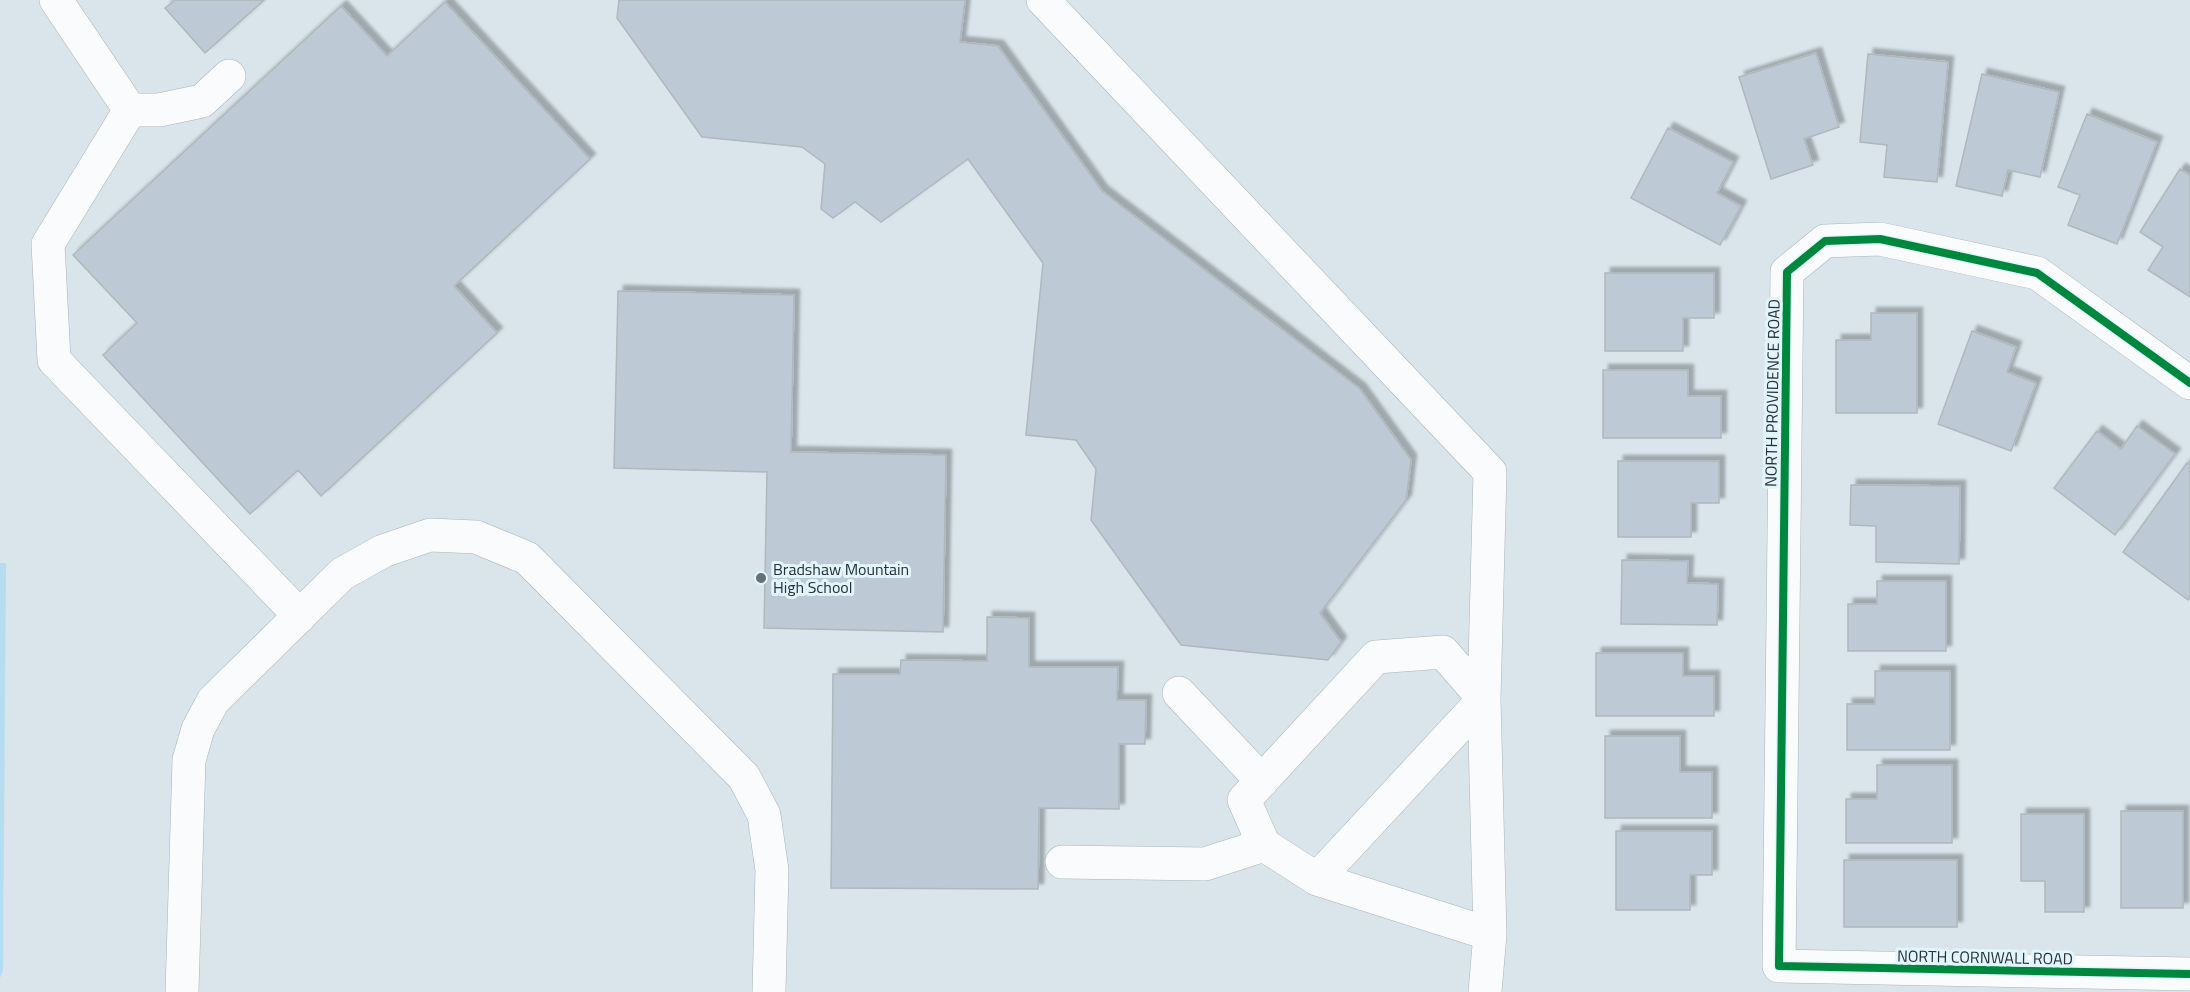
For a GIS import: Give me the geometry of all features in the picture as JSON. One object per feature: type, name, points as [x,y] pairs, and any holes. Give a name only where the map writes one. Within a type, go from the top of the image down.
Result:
[{"type":"street","points":[[56,0],[130,110]]},
{"type":"street","points":[[1043,0],[1490,472],[1484,699],[1490,934],[1485,992]]},
{"type":"street","points":[[130,110],[159,110],[202,101],[229,75]]},
{"type":"street","points":[[130,110],[48,244],[54,360],[300,616]]},
{"type":"street","name":"NORTH PROVIDENCE ROAD","points":[[1779,966],[1787,272],[1825,241],[1880,238],[2037,273],[2190,383]]},
{"type":"street","points":[[182,992],[189,760],[198,729],[213,701],[342,574],[383,551],[430,535],[476,537],[527,558],[744,777],[764,815],[772,870],[769,992]]},
{"type":"street","points":[[1484,699],[1443,652],[1376,657],[1244,800],[1264,845],[1317,879],[1490,934]]},
{"type":"street","points":[[1179,693],[1262,781]]},
{"type":"street","points":[[1317,879],[1484,699]]},
{"type":"street","points":[[1062,862],[1206,864],[1264,845]]},
{"type":"street","name":"NORTH CORNWALL ROAD","points":[[1779,966],[2190,974]]},
{"type":"shaded area","points":[[0,563],[6,563],[3,971],[0,978]]},
{"type":"building","points":[[175,0],[264,0],[205,53],[165,8]]},
{"type":"building","points":[[619,0],[965,0],[960,42],[998,46],[1102,191],[1360,389],[1411,460],[1406,500],[1320,613],[1341,642],[1328,660],[1181,645],[1091,520],[1096,469],[1076,440],[1026,435],[1043,263],[968,159],[881,222],[855,202],[833,218],[821,209],[825,164],[802,147],[702,137],[617,18]]},
{"type":"building","points":[[445,2],[590,159],[454,286],[497,333],[321,496],[298,470],[250,514],[103,355],[137,323],[73,255],[341,6],[387,56]]},
{"type":"building","points":[[1816,53],[1839,127],[1804,139],[1813,165],[1771,179],[1739,77]]},
{"type":"building","points":[[1868,54],[1948,62],[1937,182],[1884,177],[1887,145],[1860,142]]},
{"type":"building","points":[[1982,74],[2059,92],[2040,177],[2008,170],[2002,196],[1956,186]]},
{"type":"building","points":[[2087,114],[2157,142],[2117,244],[2068,225],[2080,195],[2058,187]]},
{"type":"building","points":[[1668,128],[1733,162],[1717,193],[1741,206],[1720,245],[1631,198]]},
{"type":"building","points":[[2180,169],[2190,175],[2190,297],[2148,270],[2163,247],[2140,232]]},
{"type":"building","points":[[1605,273],[1714,273],[1714,318],[1683,318],[1683,351],[1605,351]]},
{"type":"building","points":[[618,291],[794,295],[791,452],[946,455],[943,632],[764,628],[767,472],[614,468]]},
{"type":"building","points":[[1871,313],[1917,313],[1917,413],[1836,413],[1836,340],[1871,340]]},
{"type":"building","points":[[1972,331],[2016,347],[2007,372],[2036,383],[2011,451],[1938,424]]},
{"type":"building","points":[[1603,370],[1688,370],[1688,396],[1721,396],[1721,438],[1603,438]]},
{"type":"building","points":[[2137,426],[2175,454],[2115,535],[2054,488],[2097,431],[2121,449]]},
{"type":"building","points":[[1618,461],[1719,461],[1719,503],[1691,503],[1691,537],[1618,537]]},
{"type":"building","points":[[2187,463],[2190,465],[2190,597],[2188,600],[2123,552]]},
{"type":"building","points":[[1851,485],[1960,486],[1959,564],[1876,562],[1876,526],[1850,525]]},
{"type":"building","points":[[1622,560],[1688,561],[1687,583],[1718,584],[1717,625],[1621,624]]},
{"type":"building","points":[[1877,581],[1946,581],[1946,651],[1848,651],[1848,604],[1877,604]]},
{"type":"building","points":[[987,617],[1029,618],[1029,667],[1118,667],[1117,700],[1146,700],[1145,744],[1119,744],[1119,809],[1039,808],[1038,889],[831,888],[833,674],[900,674],[901,660],[987,661]]},
{"type":"building","points":[[1596,653],[1683,653],[1683,676],[1714,676],[1714,716],[1596,716]]},
{"type":"building","points":[[1875,671],[1950,671],[1950,750],[1847,750],[1847,704],[1875,704]]},
{"type":"building","points":[[1605,736],[1680,736],[1680,772],[1712,772],[1712,818],[1605,818]]},
{"type":"building","points":[[1877,765],[1952,765],[1952,843],[1846,843],[1846,799],[1877,799]]},
{"type":"building","points":[[2121,811],[2183,811],[2183,908],[2121,908]]},
{"type":"building","points":[[2021,814],[2084,814],[2084,912],[2045,912],[2045,881],[2021,881]]},
{"type":"building","points":[[1616,831],[1712,831],[1712,875],[1690,875],[1690,910],[1616,910]]},
{"type":"building","points":[[1844,860],[1957,860],[1957,927],[1844,927]]},
{"type":"cycle path","points":[[2190,383],[2037,273],[1880,239],[1825,241],[1787,272],[1779,966],[2190,974]]},
{"type":"place","name":"Bradshaw Mountain High School","points":[[761,578]]}]
